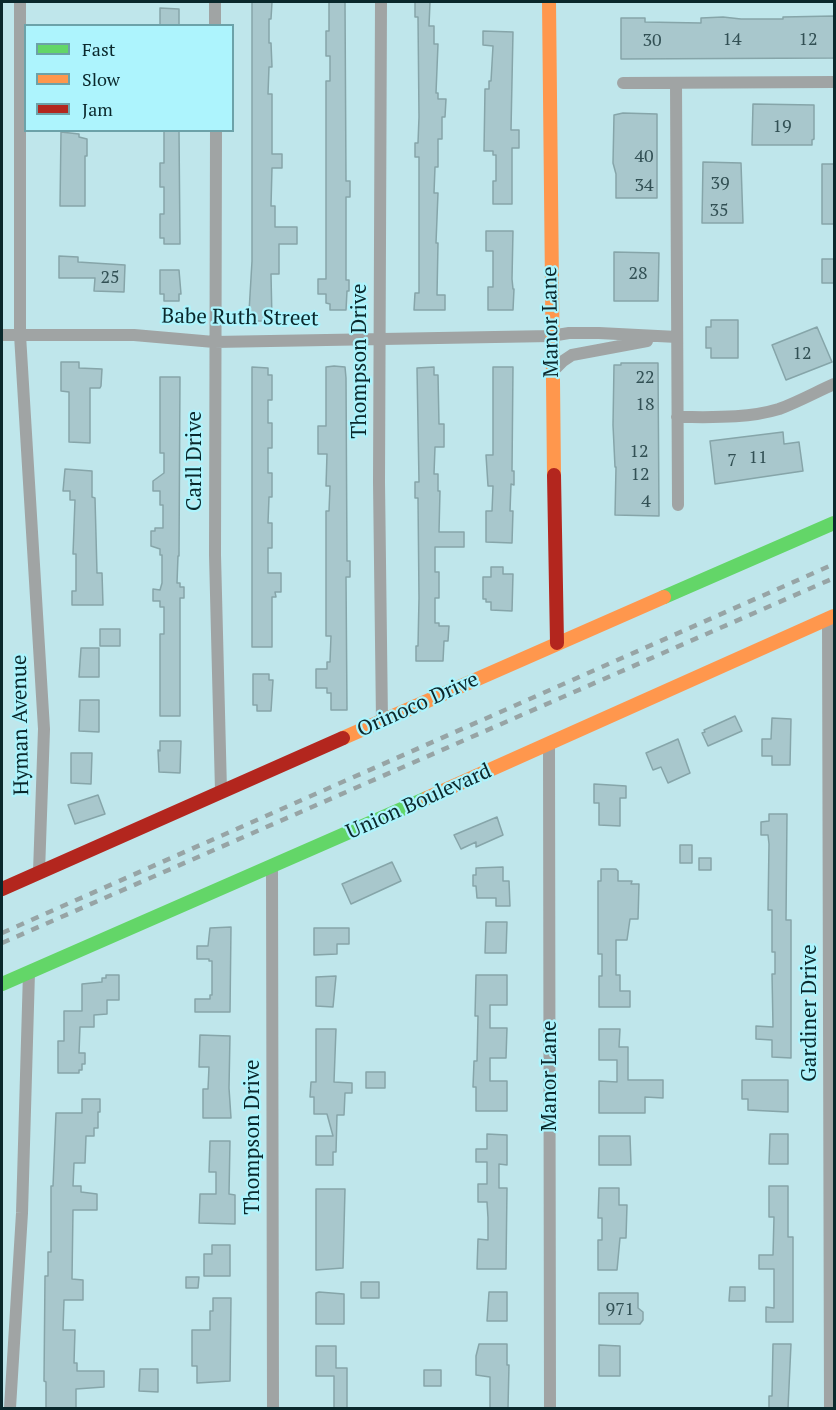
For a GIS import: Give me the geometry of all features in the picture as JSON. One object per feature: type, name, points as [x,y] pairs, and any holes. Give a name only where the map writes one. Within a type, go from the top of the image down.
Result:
[{"type":"street","name":"Hyman Avenue","points":[[20,2],[20,335],[44,729],[39,872]]},
{"type":"street","points":[[215,2],[216,24]]},
{"type":"street","name":"Thompson Drive","points":[[381,2],[379,338],[382,722]]},
{"type":"street","name":"Manor Lane","points":[[549,2],[551,336],[557,643]]},
{"type":"street","points":[[623,83],[834,82]]},
{"type":"street","points":[[676,83],[671,337],[677,417],[678,505]]},
{"type":"street","name":"Carll Drive","points":[[216,132],[215,555],[221,791]]},
{"type":"street","name":"Babe Ruth Street","points":[[2,335],[134,335],[214,342],[551,336],[569,333],[671,337]]},
{"type":"street","points":[[552,372],[563,360],[572,355],[671,337]]},
{"type":"street","points":[[677,417],[731,417],[756,414],[780,408],[834,384]]},
{"type":"street","name":"Orinoco Drive","points":[[2,889],[834,523]]},
{"type":"street","name":"Union Boulevard","points":[[2,984],[549,744],[831,617]]},
{"type":"street","name":"Gardiner Drive","points":[[830,1408],[831,617]]},
{"type":"street","name":"Manor Lane","points":[[549,744],[550,1408]]},
{"type":"street","name":"Thompson Drive","points":[[272,866],[273,1408]]},
{"type":"street","points":[[10,1408],[22,1213],[29,972]]},
{"type":"building","points":[[252,2],[272,2],[269,43],[271,43],[272,67],[269,67],[268,94],[272,94],[272,154],[282,154],[282,168],[272,168],[271,206],[275,206],[275,227],[297,227],[297,244],[279,244],[279,274],[271,274],[272,321],[253,321],[253,312],[249,312],[252,261]]},
{"type":"building","points":[[329,2],[345,2],[346,181],[350,181],[350,197],[346,197],[346,280],[349,280],[349,291],[347,291],[346,310],[330,310],[330,304],[326,303],[326,294],[318,294],[318,279],[326,279],[326,81],[330,81],[330,56],[326,56],[326,31],[329,31]]},
{"type":"building","points":[[415,2],[430,2],[429,26],[434,26],[434,44],[438,44],[436,93],[438,93],[438,99],[446,99],[445,117],[442,117],[442,139],[438,139],[438,167],[435,167],[434,193],[438,193],[437,295],[445,295],[445,310],[414,310],[415,293],[419,293],[419,157],[415,157],[419,117],[418,17],[415,17]]},
{"type":"building","points":[[160,8],[179,9],[179,24],[160,24]]},
{"type":"building","points":[[834,16],[834,58],[621,59],[621,18],[645,18],[645,22],[701,23],[701,18],[783,19],[783,17]]},
{"type":"building","points":[[483,31],[513,32],[511,130],[519,130],[519,148],[512,148],[512,204],[493,204],[496,155],[493,155],[493,151],[484,151],[485,89],[489,89],[489,81],[491,81],[493,46],[483,45]]},
{"type":"building","points":[[753,104],[814,105],[812,145],[752,145]]},
{"type":"building","points":[[657,114],[657,198],[616,198],[616,174],[613,163],[614,115]]},
{"type":"building","points":[[61,132],[79,134],[79,137],[87,139],[85,206],[60,206]]},
{"type":"building","points":[[164,132],[179,132],[180,244],[164,244],[164,238],[160,238],[160,214],[164,214],[164,187],[160,187],[160,163],[164,163]]},
{"type":"building","points":[[703,162],[741,163],[743,223],[702,223]]},
{"type":"building","points":[[822,164],[834,164],[834,224],[822,224]]},
{"type":"building","points":[[486,231],[513,231],[513,310],[488,310],[488,287],[493,287],[493,251],[486,251]]},
{"type":"building","points":[[614,252],[659,253],[658,301],[614,301]]},
{"type":"building","points":[[59,256],[78,257],[78,262],[125,265],[124,292],[94,291],[95,278],[59,278]]},
{"type":"building","points":[[822,259],[834,259],[834,283],[822,283]]},
{"type":"building","points":[[160,270],[179,270],[181,294],[179,294],[179,301],[164,301],[164,294],[160,294]]},
{"type":"building","points":[[711,320],[738,320],[738,358],[711,358],[711,348],[706,348],[706,327],[711,327]]},
{"type":"building","points":[[817,327],[832,362],[786,380],[772,345]]},
{"type":"building","points":[[61,362],[79,362],[79,368],[102,369],[100,388],[90,388],[90,443],[69,442],[69,392],[61,391]]},
{"type":"building","points":[[621,363],[658,363],[659,516],[615,515],[614,365],[621,365]]},
{"type":"building","points":[[252,367],[268,368],[268,375],[272,375],[272,400],[268,400],[268,423],[272,423],[272,448],[268,448],[268,473],[272,473],[272,497],[269,497],[268,523],[272,523],[272,548],[268,548],[268,573],[281,573],[281,592],[275,592],[276,597],[272,597],[272,647],[252,647]]},
{"type":"building","points":[[326,367],[345,367],[346,378],[347,561],[350,561],[350,577],[346,577],[347,710],[331,710],[331,693],[327,693],[327,688],[316,688],[316,669],[327,669],[327,662],[330,662],[331,636],[326,636],[326,511],[329,511],[330,486],[326,486],[327,454],[318,454],[318,426],[326,426]]},
{"type":"building","points":[[434,367],[434,375],[438,375],[439,424],[444,424],[444,447],[435,447],[434,474],[438,474],[438,491],[440,491],[439,532],[464,532],[464,547],[435,547],[435,572],[439,572],[439,598],[435,598],[435,623],[439,623],[439,626],[449,626],[448,641],[444,641],[443,661],[416,661],[419,598],[418,498],[415,498],[415,482],[419,482],[417,368]]},
{"type":"building","points":[[493,367],[513,367],[512,471],[514,471],[514,485],[511,484],[510,511],[513,511],[512,543],[486,542],[486,511],[492,511],[493,486],[488,486],[486,455],[493,455]]},
{"type":"building","points":[[160,377],[180,377],[177,583],[180,583],[180,587],[184,587],[184,598],[180,598],[180,716],[160,716],[160,634],[164,634],[164,607],[160,607],[160,601],[153,601],[153,589],[160,590],[162,583],[162,555],[160,555],[160,549],[151,546],[151,531],[155,531],[155,528],[163,528],[163,505],[160,505],[160,491],[153,491],[153,481],[164,473],[164,453],[160,453]]},
{"type":"building","points":[[783,432],[784,444],[799,442],[803,471],[715,484],[710,441]]},
{"type":"building","points":[[65,469],[92,471],[97,573],[102,573],[103,605],[72,605],[72,591],[76,591],[76,554],[73,554],[75,500],[70,500],[70,491],[63,491]]},
{"type":"building","points":[[491,567],[503,567],[503,574],[513,574],[512,611],[491,610],[491,602],[483,599],[483,577],[491,577]]},
{"type":"building","points":[[100,629],[120,629],[120,646],[100,646]]},
{"type":"building","points":[[81,648],[99,648],[99,677],[79,677]]},
{"type":"building","points":[[253,674],[269,674],[269,680],[273,680],[271,711],[257,711],[257,705],[253,705]]},
{"type":"building","points":[[80,700],[99,700],[99,732],[79,731]]},
{"type":"building","points":[[735,716],[742,731],[708,746],[702,733],[705,732],[704,730]]},
{"type":"building","points":[[772,718],[791,719],[790,765],[772,765],[772,756],[762,756],[762,739],[771,739]]},
{"type":"building","points":[[678,739],[690,773],[668,783],[661,767],[653,770],[646,753]]},
{"type":"building","points":[[160,741],[181,741],[180,773],[159,772]]},
{"type":"building","points":[[71,753],[92,753],[91,784],[71,783]]},
{"type":"building","points":[[594,784],[626,786],[626,798],[620,798],[620,826],[599,825],[599,803],[594,803]]},
{"type":"building","points":[[98,795],[105,814],[75,824],[68,805]]},
{"type":"building","points":[[769,814],[787,814],[786,920],[791,920],[791,1058],[772,1057],[772,1040],[756,1039],[756,1026],[773,1027],[772,974],[775,974],[775,952],[772,952],[772,910],[768,910],[769,844],[768,835],[761,835],[761,822],[769,821]]},
{"type":"building","points":[[497,817],[503,835],[476,847],[476,842],[461,849],[454,835]]},
{"type":"building","points":[[680,845],[692,845],[692,863],[680,863]]},
{"type":"building","points":[[699,858],[711,858],[711,870],[699,870]]},
{"type":"building","points":[[392,862],[401,881],[351,904],[342,884]]},
{"type":"building","points":[[503,867],[503,881],[509,881],[510,906],[496,906],[496,898],[477,898],[476,886],[473,886],[473,875],[476,875],[476,868]]},
{"type":"building","points":[[601,869],[616,869],[618,881],[632,881],[631,884],[639,884],[638,919],[630,919],[627,940],[616,940],[616,975],[620,975],[620,991],[630,991],[630,1007],[599,1007],[602,954],[598,954],[598,881],[601,881]]},
{"type":"building","points":[[486,922],[507,922],[506,953],[485,953]]},
{"type":"building","points":[[231,927],[230,1012],[195,1012],[195,999],[210,999],[212,995],[212,961],[197,959],[197,946],[208,946],[210,928]]},
{"type":"building","points":[[314,928],[349,928],[349,944],[337,944],[337,954],[314,955]]},
{"type":"building","points":[[106,975],[119,975],[119,1000],[107,1000],[107,1014],[94,1015],[94,1027],[80,1027],[79,1053],[85,1053],[85,1064],[82,1064],[82,1070],[79,1070],[79,1073],[58,1073],[58,1041],[64,1041],[64,1011],[82,1011],[82,984],[102,982],[102,978],[106,978]]},
{"type":"building","points":[[476,975],[507,975],[507,1005],[490,1005],[490,1028],[507,1028],[506,1058],[490,1058],[490,1081],[507,1081],[507,1111],[476,1111],[476,1087],[473,1087],[474,1061],[477,1061]]},
{"type":"building","points":[[336,976],[333,1007],[316,1006],[316,977]]},
{"type":"building","points":[[316,1029],[336,1029],[334,1082],[352,1083],[352,1093],[345,1093],[344,1115],[337,1115],[336,1152],[333,1152],[333,1165],[316,1165],[316,1136],[333,1136],[327,1114],[314,1114],[314,1097],[310,1097],[311,1082],[316,1082]]},
{"type":"building","points":[[599,1029],[620,1029],[619,1047],[628,1047],[628,1080],[663,1080],[663,1098],[645,1097],[645,1113],[599,1113],[599,1081],[617,1082],[617,1060],[599,1060]]},
{"type":"building","points":[[200,1035],[230,1036],[231,1118],[203,1118],[203,1089],[208,1089],[209,1067],[199,1067]]},
{"type":"building","points":[[366,1072],[385,1072],[385,1088],[366,1088]]},
{"type":"building","points":[[742,1080],[788,1080],[788,1112],[748,1110],[748,1099],[742,1099]]},
{"type":"building","points":[[82,1099],[100,1099],[100,1112],[98,1112],[98,1128],[94,1128],[94,1136],[86,1136],[85,1163],[74,1163],[73,1186],[81,1186],[81,1192],[97,1194],[97,1210],[73,1210],[72,1279],[83,1280],[83,1300],[64,1300],[63,1330],[75,1330],[74,1363],[77,1363],[77,1371],[104,1371],[104,1387],[76,1389],[76,1408],[46,1408],[45,1276],[48,1276],[48,1252],[51,1252],[51,1186],[53,1186],[56,1113],[82,1113]]},
{"type":"building","points":[[487,1134],[507,1135],[507,1165],[499,1164],[499,1188],[507,1188],[506,1269],[477,1269],[478,1239],[488,1240],[488,1218],[487,1202],[478,1202],[478,1184],[487,1184],[487,1162],[476,1162],[476,1149],[487,1149]]},
{"type":"building","points":[[770,1134],[788,1134],[788,1164],[769,1164]]},
{"type":"building","points":[[599,1136],[630,1136],[631,1165],[599,1165]]},
{"type":"building","points":[[210,1141],[230,1141],[229,1194],[235,1195],[235,1224],[199,1223],[200,1194],[216,1194],[216,1172],[209,1172]]},
{"type":"building","points":[[769,1186],[788,1186],[788,1237],[793,1237],[793,1322],[766,1322],[766,1307],[774,1308],[774,1269],[759,1269],[759,1255],[773,1255],[774,1217],[769,1217]]},
{"type":"building","points":[[599,1188],[619,1188],[619,1205],[627,1205],[626,1238],[620,1238],[617,1270],[598,1270],[598,1240],[602,1240],[602,1218],[598,1218]]},
{"type":"building","points":[[316,1189],[345,1189],[343,1268],[316,1270]]},
{"type":"building","points":[[212,1245],[230,1245],[230,1276],[204,1276],[204,1254],[212,1254]]},
{"type":"building","points":[[186,1277],[199,1277],[198,1288],[186,1288]]},
{"type":"building","points":[[361,1282],[379,1282],[379,1298],[361,1298]]},
{"type":"building","points":[[730,1287],[745,1287],[745,1301],[729,1301]]},
{"type":"building","points":[[489,1292],[507,1292],[507,1321],[487,1321]]},
{"type":"building","points":[[316,1293],[344,1294],[344,1324],[316,1324]]},
{"type":"building","points":[[599,1293],[638,1293],[638,1308],[643,1312],[643,1320],[640,1324],[599,1324]]},
{"type":"building","points":[[213,1298],[231,1298],[230,1381],[197,1383],[197,1366],[192,1366],[192,1330],[210,1330]]},
{"type":"building","points":[[479,1344],[507,1344],[508,1408],[490,1408],[490,1377],[476,1375],[476,1356]]},
{"type":"building","points":[[773,1344],[791,1344],[788,1408],[769,1408],[769,1396],[772,1396]]},
{"type":"building","points":[[599,1345],[620,1346],[620,1376],[599,1376]]},
{"type":"building","points":[[316,1346],[336,1346],[336,1368],[347,1368],[347,1408],[334,1408],[334,1376],[316,1376]]},
{"type":"building","points":[[140,1369],[158,1369],[158,1392],[139,1391]]},
{"type":"building","points":[[424,1370],[441,1370],[441,1386],[424,1386]]},
{"type":"railway","points":[[2,933],[834,564]]},
{"type":"railway","points":[[2,943],[834,578]]},
{"type":"traffic: fast","points":[[664,597],[834,523]]},
{"type":"traffic: fast","points":[[2,984],[427,798]]},
{"type":"traffic: slow","points":[[549,2],[554,475]]},
{"type":"traffic: slow","points":[[343,738],[664,597]]},
{"type":"traffic: slow","points":[[427,798],[834,616]]},
{"type":"traffic: jam","points":[[554,475],[557,643]]},
{"type":"traffic: jam","points":[[2,889],[343,738]]}]
